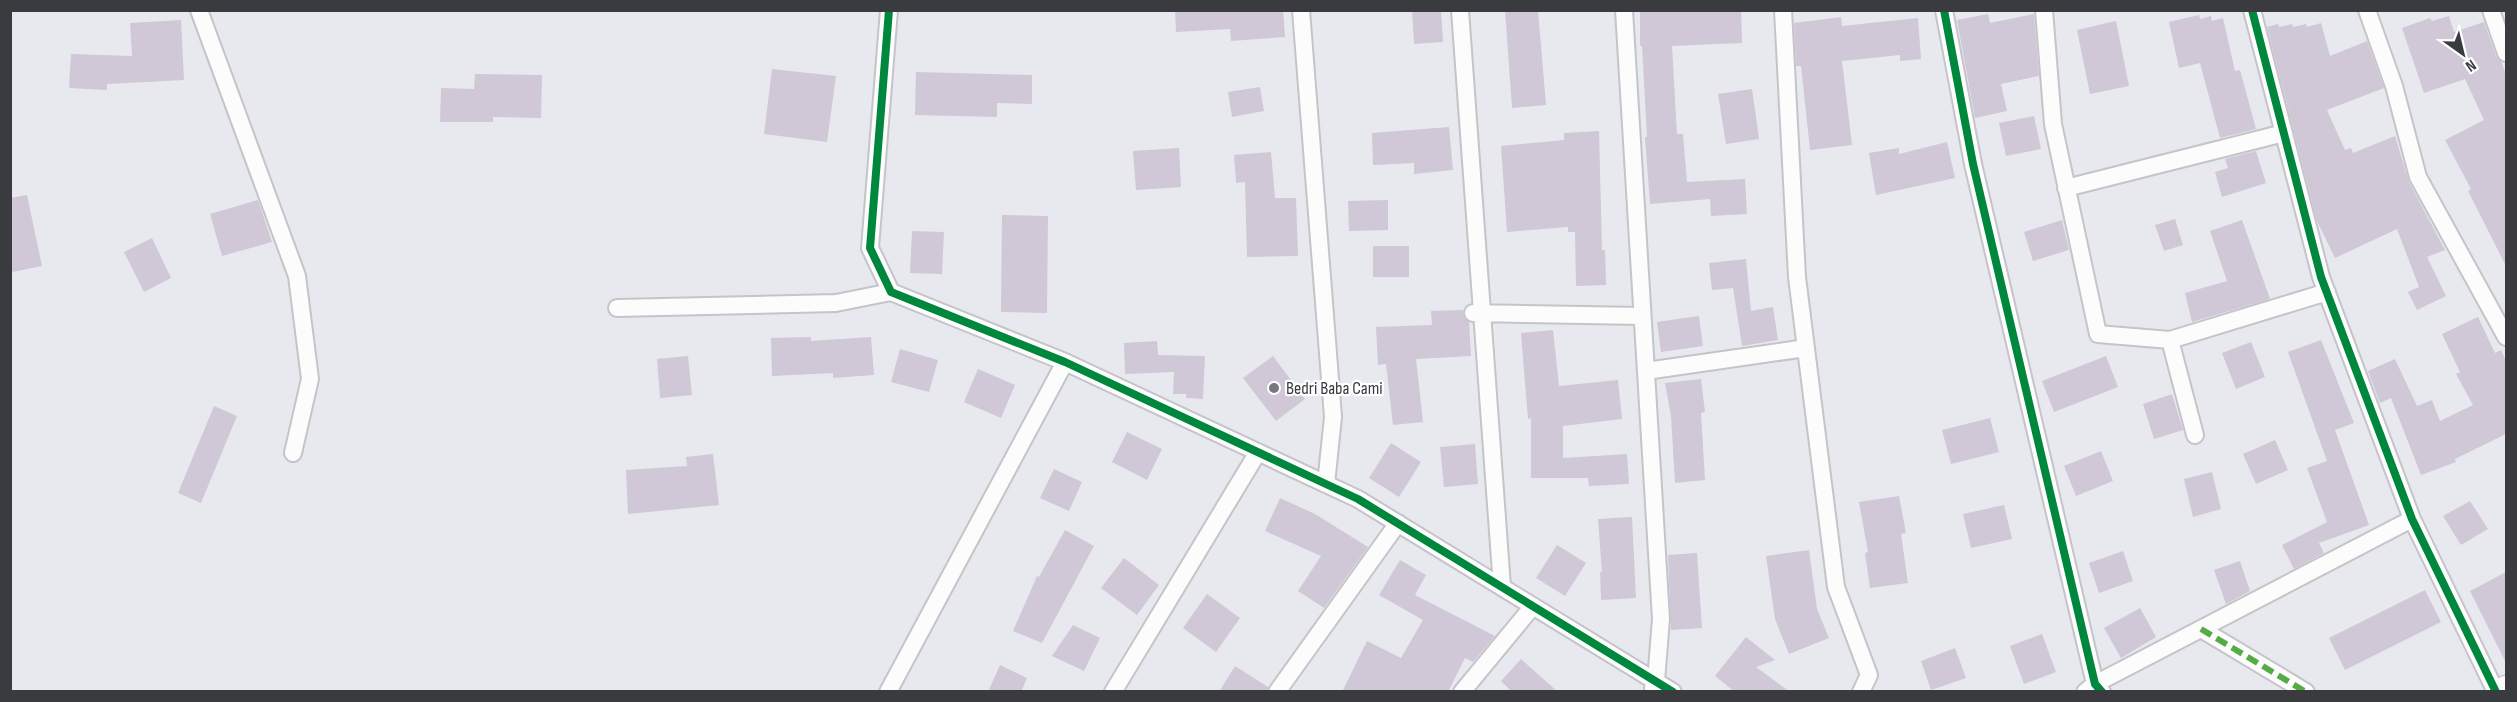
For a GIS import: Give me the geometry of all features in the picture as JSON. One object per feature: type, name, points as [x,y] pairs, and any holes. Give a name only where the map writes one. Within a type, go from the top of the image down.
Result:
[{"type":"street","points":[[199,10],[297,276],[310,379],[293,453]]},
{"type":"street","points":[[889,10],[870,248],[891,292]]},
{"type":"street","points":[[1301,10],[1333,417],[1326,484]]},
{"type":"street","points":[[1460,10],[1478,313],[1502,587]]},
{"type":"street","points":[[1624,10],[1661,619],[1654,686]]},
{"type":"street","points":[[1783,10],[1797,277],[1836,587],[1869,675],[1861,692]]},
{"type":"street","points":[[1944,10],[1973,164],[2094,689],[2201,629],[2412,519]]},
{"type":"street","points":[[2044,10],[2054,124],[2098,334],[2170,340],[2327,292]]},
{"type":"street","points":[[2252,10],[2327,292],[2412,519],[2496,692]]},
{"type":"street","points":[[2367,10],[2394,86],[2418,177],[2506,337]]},
{"type":"street","points":[[2491,10],[2506,53]]},
{"type":"street","points":[[2066,188],[2284,133]]},
{"type":"street","points":[[617,308],[836,303],[891,292],[1065,362],[1359,499],[1533,606],[1654,686],[1672,692]]},
{"type":"street","points":[[1478,313],[1642,316]]},
{"type":"street","points":[[2170,340],[2195,435]]},
{"type":"street","points":[[1646,371],[1806,348]]},
{"type":"street","points":[[888,692],[1065,362]]},
{"type":"street","points":[[1113,692],[1258,452]]},
{"type":"street","points":[[1277,692],[1398,523]]},
{"type":"street","points":[[1462,692],[1533,606]]},
{"type":"street","points":[[2201,629],[2306,692]]},
{"type":"building","points":[[1175,10],[1283,10],[1285,37],[1231,41],[1230,29],[1176,32]]},
{"type":"building","points":[[1412,10],[1441,10],[1443,42],[1414,44]]},
{"type":"building","points":[[1505,10],[1538,10],[1546,105],[1512,108]]},
{"type":"building","points":[[1640,10],[1741,10],[1742,43],[1672,46],[1677,134],[1683,134],[1687,182],[1745,179],[1747,214],[1711,216],[1710,199],[1650,204],[1642,46],[1640,46]]},
{"type":"building","points":[[1988,14],[1990,23],[2034,14],[2039,76],[2001,84],[2007,111],[1975,118],[1957,20]]},
{"type":"building","points":[[2199,15],[2200,19],[2211,16],[2212,21],[2223,18],[2235,71],[2240,70],[2256,129],[2220,138],[2200,63],[2179,68],[2169,22]]},
{"type":"building","points":[[2449,16],[2454,32],[2484,22],[2496,56],[2502,63],[2506,75],[2506,266],[2468,191],[2471,189],[2445,140],[2484,120],[2465,79],[2424,93],[2402,28],[2430,18],[2432,21]]},
{"type":"building","points":[[1841,17],[1842,26],[1918,18],[1921,59],[1900,61],[1900,55],[1842,61],[1852,145],[1810,150],[1801,66],[1796,66],[1794,23]]},
{"type":"building","points":[[181,20],[184,80],[107,84],[107,90],[69,88],[71,54],[132,56],[130,23]]},
{"type":"building","points":[[2116,21],[2129,86],[2090,94],[2077,30]]},
{"type":"building","points":[[2321,23],[2330,56],[2367,41],[2384,88],[2327,110],[2345,150],[2351,148],[2353,153],[2395,136],[2409,182],[2445,250],[2427,257],[2446,296],[2417,310],[2408,292],[2419,287],[2397,229],[2335,258],[2317,221],[2267,27],[2278,24],[2279,27],[2292,24],[2293,27],[2306,24],[2307,27]]},
{"type":"building","points":[[772,69],[836,76],[827,142],[764,134]]},
{"type":"building","points":[[916,72],[1032,75],[1032,104],[997,103],[997,117],[915,115]]},
{"type":"building","points":[[475,74],[542,75],[541,118],[493,117],[493,122],[440,122],[441,88],[474,89]]},
{"type":"building","points":[[1260,87],[1264,111],[1232,117],[1228,92]]},
{"type":"building","points":[[1752,89],[1759,139],[1726,144],[1718,94]]},
{"type":"building","points":[[2034,116],[2041,149],[2006,156],[1999,123]]},
{"type":"building","points":[[1449,127],[1453,170],[1414,174],[1414,163],[1373,165],[1372,133]]},
{"type":"building","points":[[1599,131],[1602,250],[1605,250],[1606,285],[1576,286],[1575,232],[1568,232],[1568,227],[1507,232],[1501,146],[1564,140],[1564,133]]},
{"type":"building","points":[[1947,142],[1955,178],[1876,195],[1869,153],[1899,148],[1899,154]]},
{"type":"building","points":[[1179,148],[1181,187],[1136,190],[1133,151]]},
{"type":"building","points":[[2256,151],[2266,183],[2222,197],[2215,172],[2228,168],[2225,159]]},
{"type":"building","points":[[1271,152],[1275,198],[1296,198],[1298,256],[1247,257],[1245,182],[1236,183],[1234,155]]},
{"type":"building","points":[[27,195],[42,266],[12,272],[10,198]]},
{"type":"building","points":[[258,200],[272,242],[222,256],[210,214]]},
{"type":"building","points":[[1388,200],[1388,230],[1349,231],[1348,201]]},
{"type":"building","points":[[1002,215],[1048,216],[1047,313],[1001,312]]},
{"type":"building","points":[[2175,219],[2183,245],[2164,251],[2155,225]]},
{"type":"building","points":[[2062,220],[2069,250],[2033,261],[2024,232]]},
{"type":"building","points":[[2242,220],[2270,299],[2192,322],[2185,293],[2227,281],[2210,231]]},
{"type":"building","points":[[912,231],[944,232],[942,274],[910,273]]},
{"type":"building","points":[[152,238],[171,278],[144,292],[124,252]]},
{"type":"building","points":[[1373,246],[1409,246],[1409,277],[1373,277]]},
{"type":"building","points":[[1746,259],[1751,311],[1773,307],[1778,340],[1742,346],[1733,288],[1712,290],[1709,263]]},
{"type":"building","points":[[1463,310],[1464,318],[1469,322],[1471,356],[1416,359],[1423,422],[1393,425],[1386,364],[1378,365],[1376,327],[1432,325],[1431,311]]},
{"type":"building","points":[[1699,316],[1703,346],[1661,352],[1657,322]]},
{"type":"building","points":[[2478,317],[2495,353],[2501,350],[2506,361],[2506,434],[2455,459],[2456,462],[2421,475],[2391,398],[2380,403],[2368,371],[2395,359],[2417,406],[2432,400],[2440,421],[2473,405],[2456,374],[2460,372],[2442,334]]},
{"type":"building","points":[[1553,330],[1559,386],[1618,380],[1622,419],[1563,426],[1563,458],[1627,454],[1629,484],[1589,486],[1588,478],[1531,478],[1531,418],[1528,419],[1521,333]]},
{"type":"building","points":[[811,337],[811,341],[871,337],[874,375],[833,378],[833,373],[772,376],[771,338]]},
{"type":"building","points":[[2321,340],[2354,423],[2335,430],[2369,525],[2319,543],[2324,553],[2294,569],[2282,545],[2327,522],[2307,468],[2327,461],[2288,352]]},
{"type":"building","points":[[1157,341],[1158,355],[1205,356],[1203,399],[1186,398],[1186,394],[1173,394],[1174,372],[1125,374],[1124,343]]},
{"type":"building","points":[[2251,342],[2265,377],[2236,389],[2222,353]]},
{"type":"building","points":[[900,349],[938,360],[929,392],[891,382]]},
{"type":"building","points":[[688,356],[692,395],[660,398],[657,359]]},
{"type":"building","name":"Bedri Baba Cami","points":[[1273,356],[1305,399],[1276,421],[1243,378]]},
{"type":"building","points":[[2106,356],[2118,387],[2054,412],[2042,381]]},
{"type":"building","points":[[978,369],[1015,385],[1001,418],[964,402]]},
{"type":"building","points":[[1701,379],[1705,412],[1701,413],[1705,480],[1675,483],[1671,416],[1665,383]]},
{"type":"building","points":[[2172,394],[2183,430],[2154,439],[2143,404]]},
{"type":"building","points":[[214,406],[237,416],[201,503],[178,493]]},
{"type":"building","points":[[1990,418],[1999,452],[1951,464],[1942,430]]},
{"type":"building","points":[[1127,432],[1162,449],[1147,480],[1112,462]]},
{"type":"building","points":[[2275,440],[2288,470],[2256,484],[2243,454]]},
{"type":"building","points":[[1391,443],[1421,462],[1399,497],[1369,478]]},
{"type":"building","points":[[1475,444],[1478,484],[1444,487],[1440,447]]},
{"type":"building","points":[[2101,451],[2113,481],[2076,496],[2064,466]]},
{"type":"building","points":[[713,454],[719,505],[628,514],[626,470],[687,466],[686,457]]},
{"type":"building","points":[[1054,469],[1082,482],[1069,511],[1040,498]]},
{"type":"building","points":[[2212,472],[2221,509],[2193,517],[2184,479]]},
{"type":"building","points":[[1899,496],[1906,533],[1901,534],[1908,583],[1870,588],[1865,553],[1868,552],[1859,502]]},
{"type":"building","points":[[1280,498],[1315,514],[1368,547],[1324,608],[1298,591],[1321,556],[1265,531]]},
{"type":"building","points":[[2470,501],[2488,529],[2461,545],[2443,516]]},
{"type":"building","points":[[2004,505],[2012,539],[1971,548],[1963,514]]},
{"type":"building","points":[[1632,517],[1636,598],[1601,600],[1600,571],[1602,573],[1598,519]]},
{"type":"building","points":[[1065,530],[1094,546],[1042,643],[1013,631],[1037,576],[1039,577]]},
{"type":"building","points":[[1557,545],[1586,563],[1565,596],[1536,578]]},
{"type":"building","points":[[1809,550],[1817,609],[1829,638],[1789,654],[1775,619],[1766,556]]},
{"type":"building","points":[[2123,551],[2133,581],[2099,593],[2089,563]]},
{"type":"building","points":[[1697,553],[1702,628],[1671,630],[1668,555]]},
{"type":"building","points":[[1124,558],[1159,585],[1137,615],[1101,588]]},
{"type":"building","points":[[1400,560],[1426,575],[1415,595],[1495,636],[1473,662],[1465,658],[1448,692],[1342,692],[1367,641],[1401,658],[1423,620],[1379,595]]},
{"type":"building","points":[[2240,561],[2250,591],[2226,604],[2214,570]]},
{"type":"building","points":[[2506,572],[2506,663],[2470,591]]},
{"type":"building","points":[[2425,590],[2441,622],[2345,670],[2329,638]]},
{"type":"building","points":[[1207,594],[1240,618],[1216,652],[1183,628]]},
{"type":"building","points":[[2140,608],[2156,637],[2121,658],[2104,628]]},
{"type":"building","points":[[1073,625],[1100,638],[1084,671],[1052,656]]},
{"type":"building","points":[[2042,634],[2056,672],[2024,684],[2010,646]]},
{"type":"building","points":[[1746,637],[1775,660],[1756,667],[1790,692],[1735,692],[1715,676]]},
{"type":"building","points":[[1955,648],[1966,678],[1931,690],[1921,661]]},
{"type":"building","points":[[1521,659],[1558,692],[1512,692],[1501,681]]},
{"type":"building","points":[[1000,665],[1027,678],[1021,692],[988,692]]},
{"type":"building","points":[[1235,666],[1268,687],[1267,692],[1219,692]]},
{"type":"marked path","points":[[2201,629],[2306,692]]},
{"type":"cycle path","points":[[889,10],[870,248],[891,292],[1065,362],[1358,499],[1673,692]]},
{"type":"cycle path","points":[[1944,10],[1973,164],[2095,684],[2102,692]]},
{"type":"cycle path","points":[[2252,10],[2321,277],[2412,519],[2496,692]]},
{"type":"place","name":"Bedri Baba Cami","points":[[1274,388]]}]
